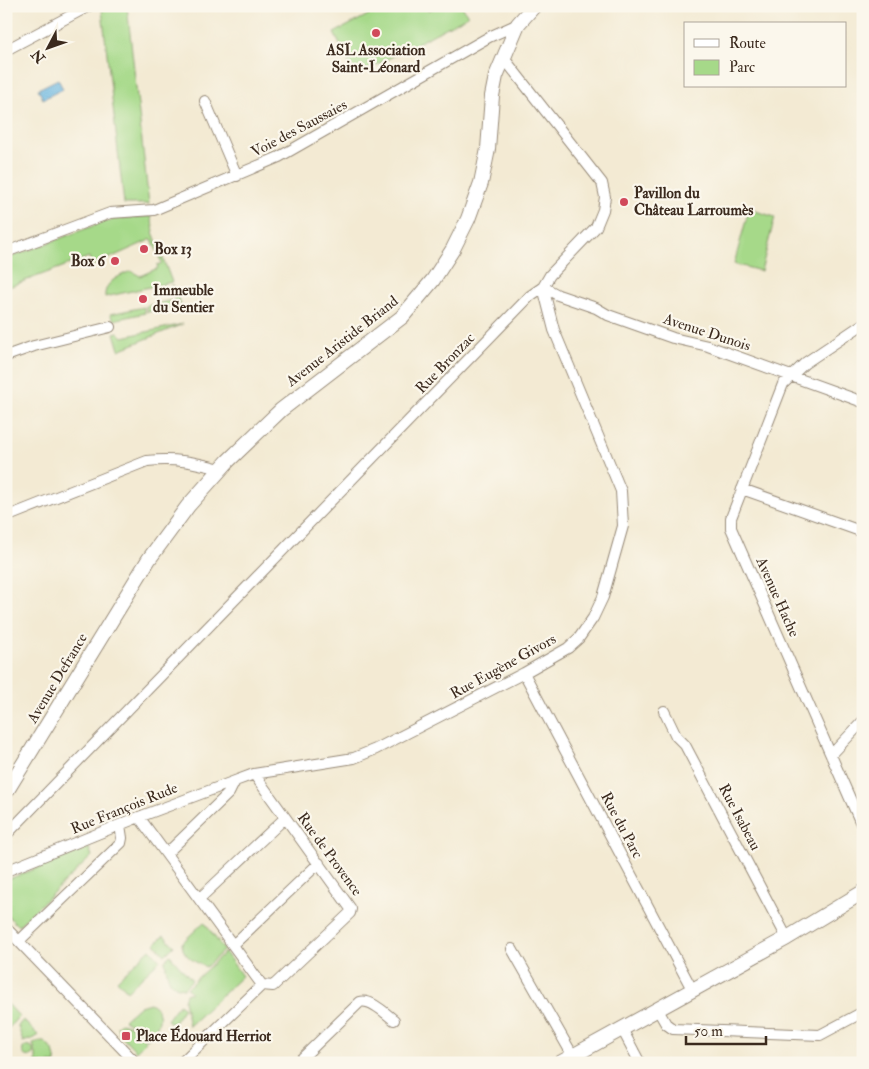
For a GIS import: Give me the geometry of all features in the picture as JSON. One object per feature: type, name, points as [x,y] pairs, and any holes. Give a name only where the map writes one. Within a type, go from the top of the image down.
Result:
[{"type":"street","points":[[10,49],[89,6]]},
{"type":"street","name":"Avenue Aristide Briand","points":[[119,608],[158,547],[188,506],[221,469],[281,410],[402,317],[433,280],[453,249],[468,219],[481,183],[488,149],[494,83],[518,24],[534,6]]},
{"type":"street","name":"Voie des Saussaies","points":[[6,252],[110,213],[154,210],[280,157],[488,37],[518,24]]},
{"type":"street","name":"Rue Bronzac","points":[[6,835],[530,296],[543,287],[550,275],[596,226],[603,210],[605,197],[602,183],[503,57]]},
{"type":"street","points":[[205,101],[237,176]]},
{"type":"street","name":"Avenue Dunois","points":[[543,287],[558,295],[596,308],[608,315],[674,338],[708,346],[863,402]]},
{"type":"street","name":"Rue Eugène Givors","points":[[254,774],[347,759],[361,755],[420,728],[524,674],[568,648],[579,638],[592,618],[603,597],[623,526],[621,491],[554,330],[543,287]]},
{"type":"street","points":[[790,376],[805,363],[863,324]]},
{"type":"street","points":[[6,356],[110,327]]},
{"type":"street","name":"Avenue Hache","points":[[790,376],[783,384],[730,518],[731,528],[863,828]]},
{"type":"street","points":[[6,517],[147,461],[170,459],[197,462],[221,469]]},
{"type":"street","points":[[742,489],[863,532]]},
{"type":"street","name":"Avenue Defrance","points":[[6,792],[119,608]]},
{"type":"street","name":"Rue du Parc","points":[[524,674],[693,990]]},
{"type":"street","name":"Rue Isabeau","points":[[664,711],[676,736],[685,745],[787,938]]},
{"type":"street","points":[[831,755],[863,721]]},
{"type":"street","name":"Rue François Rude","points":[[6,871],[139,817],[254,774]]},
{"type":"street","name":"Rue de Provence","points":[[181,1063],[262,986],[273,986],[350,913],[350,906],[254,774]]},
{"type":"street","points":[[166,854],[229,793],[234,781]]},
{"type":"street","points":[[139,817],[262,986]]},
{"type":"street","points":[[199,899],[285,818]]},
{"type":"street","points":[[19,941],[121,843],[120,825]]},
{"type":"street","points":[[233,945],[318,863]]},
{"type":"street","points":[[560,1063],[787,938],[863,892]]},
{"type":"street","points":[[6,928],[136,1063]]},
{"type":"street","points":[[512,950],[573,1056]]},
{"type":"street","points":[[297,1063],[364,1000],[394,1020]]},
{"type":"street","points":[[658,1010],[666,1024],[673,1029],[820,1035],[863,1012]]},
{"type":"street","points":[[622,1029],[640,1063]]},
{"type":"green space","points":[[108,6],[127,6],[149,204],[124,204],[102,10]]},
{"type":"green space","points":[[385,6],[425,6],[428,11],[437,6],[462,6],[468,16],[356,76],[334,33]]},
{"type":"green space","points":[[749,209],[775,217],[761,271],[734,264]]},
{"type":"green space","points":[[151,216],[153,232],[160,250],[157,251],[152,239],[92,266],[89,257],[6,288],[6,259],[98,224],[115,219]]},
{"type":"green space","points":[[162,256],[172,282],[105,297],[107,287],[113,280],[131,271],[140,276],[158,268],[157,265],[162,263],[159,257]]},
{"type":"green space","points":[[171,285],[173,285],[181,305],[147,312],[146,306],[174,300],[175,295],[173,295]]},
{"type":"green space","points":[[144,307],[145,313],[114,320],[110,314]]},
{"type":"green space","points":[[183,324],[119,350],[114,333],[118,332],[123,337]]},
{"type":"green space","points":[[89,848],[92,856],[18,926],[6,914],[6,880]]},
{"type":"green space","points":[[204,922],[224,950],[206,967],[194,961],[184,952],[182,943]]},
{"type":"green space","points":[[164,935],[174,946],[165,955],[155,944]]},
{"type":"green space","points":[[150,949],[160,960],[127,991],[117,980]]},
{"type":"green space","points":[[225,952],[242,976],[189,1026],[184,1000],[186,994],[191,992],[187,988]]},
{"type":"green space","points":[[170,955],[192,980],[184,988],[174,985],[169,978],[165,960]]},
{"type":"green space","points":[[6,1002],[19,1016],[7,1030],[6,1028]]},
{"type":"green space","points":[[150,1003],[158,1011],[159,1021],[147,1039],[133,1025],[124,1020],[140,1006]]},
{"type":"green space","points":[[179,1004],[184,1008],[173,1024],[167,1020]]},
{"type":"green space","points":[[23,1020],[38,1035],[23,1042],[18,1026]]},
{"type":"green space","points":[[121,1023],[131,1026],[146,1041],[136,1051],[119,1033],[117,1026]]},
{"type":"green space","points":[[44,1042],[53,1050],[56,1063],[36,1063],[33,1044]]},
{"type":"green space","points":[[28,1045],[34,1051],[28,1057],[22,1051]]},
{"type":"water","points":[[58,79],[63,89],[43,99],[38,89]]},
{"type":"place","name":"ASL Association Saint-Léonard","points":[[376,33]]},
{"type":"place","name":"Pavillon du Château Larroumès","points":[[624,202]]},
{"type":"place","name":"Box 13","points":[[144,249]]},
{"type":"place","name":"Box 6","points":[[115,261]]},
{"type":"place","name":"Immeuble du Sentier","points":[[143,299]]},
{"type":"place","name":"Place Édouard Herriot","points":[[126,1036]]}]
